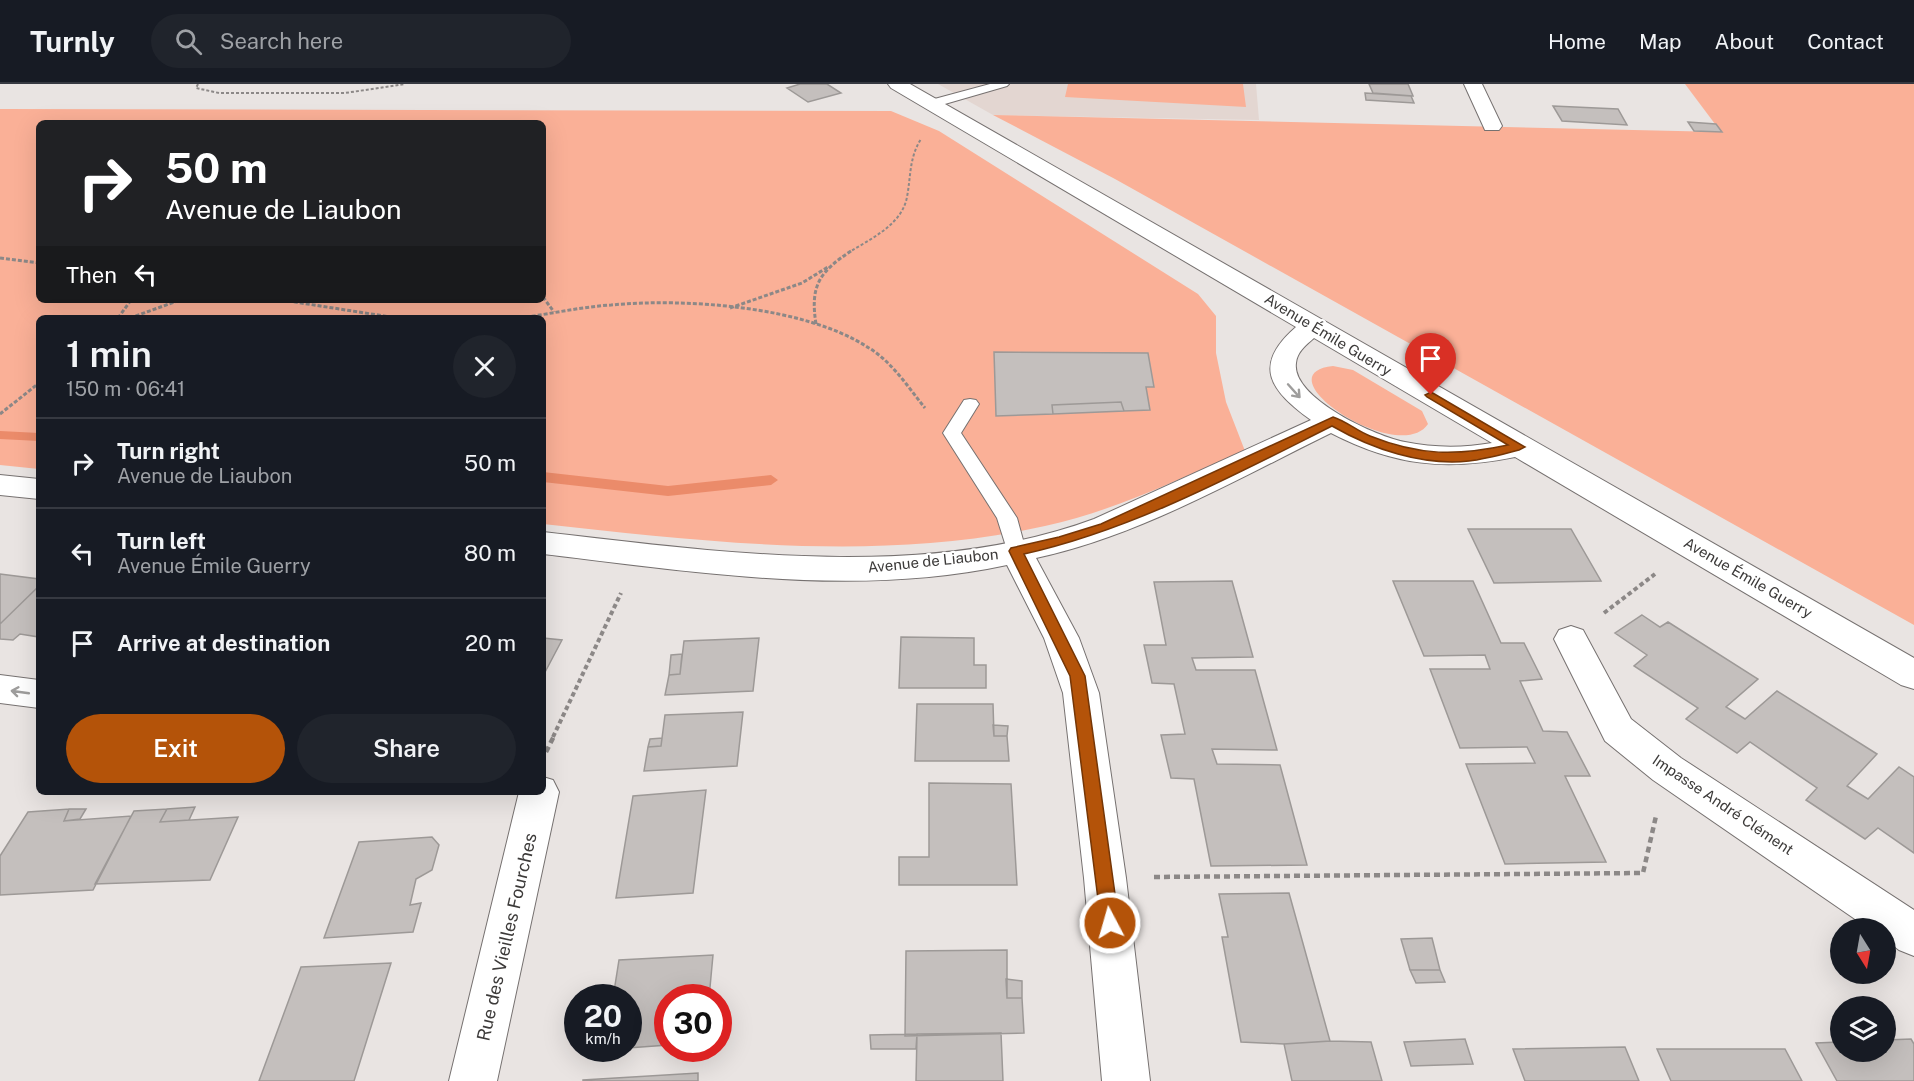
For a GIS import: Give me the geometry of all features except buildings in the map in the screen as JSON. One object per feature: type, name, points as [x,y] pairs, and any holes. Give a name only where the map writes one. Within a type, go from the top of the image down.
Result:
[{"type":"street","name":"Avenue Émile Guerry","points":[[897,84],[1914,675]]},
{"type":"street","points":[[1473,84],[1492,126]]},
{"type":"street","points":[[1312,327],[1288,349],[1282,364],[1282,375],[1289,387],[1308,405],[1333,421],[1359,436],[1388,448],[1428,455],[1468,457],[1519,447]]},
{"type":"street","name":"Avenue de Liaubon","points":[[546,543],[757,567],[828,570],[885,569],[1016,551],[1060,542],[1106,527],[1333,421]]},
{"type":"street","points":[[0,485],[36,489]]},
{"type":"street","points":[[1016,551],[1077,676],[1105,878],[1126,1081]]},
{"type":"street","name":"Impasse André Clément","points":[[1570,639],[1618,730],[1667,769],[1914,935]]},
{"type":"street","points":[[0,689],[36,694]]},
{"type":"street","name":"Rue des Vieilles Fourches","points":[[473,1081],[538,795]]},
{"type":"lane","points":[[931,104],[1003,84]]},
{"type":"lane","points":[[970,404],[952,433],[1007,518],[1016,551]]},
{"type":"path","points":[[198,84],[196,88],[219,93],[345,93],[405,84]]},
{"type":"path","points":[[729,308],[802,283],[881,232],[902,212],[907,201],[909,165],[916,147],[927,132]]},
{"type":"path","points":[[0,258],[36,263]]},
{"type":"path","points":[[816,324],[813,300],[816,286],[830,266]]},
{"type":"path","points":[[546,301],[554,312]]},
{"type":"path","points":[[138,315],[172,303]]},
{"type":"path","points":[[301,303],[378,315]]},
{"type":"path","points":[[537,315],[619,304],[659,303],[729,308],[816,324],[845,333],[870,348],[893,368],[925,408],[952,433]]},
{"type":"path","points":[[0,414],[36,385]]},
{"type":"path","points":[[1570,639],[1663,567]]},
{"type":"path","points":[[546,751],[625,584]]},
{"type":"path","points":[[1105,878],[1642,873],[1667,769]]},
{"type":"shaded area","points":[[938,84],[1256,84],[1259,120],[993,115]]},
{"type":"shaded area","points":[[1068,84],[1243,84],[1246,107],[1065,97]]},
{"type":"shaded area","points":[[1685,84],[1914,84],[1914,625],[1115,179],[993,115],[1721,132]]},
{"type":"shaded area","points":[[0,109],[891,111],[939,131],[1198,294],[1216,316],[1216,353],[1226,402],[1245,451],[1147,493],[1071,520],[983,537],[920,544],[794,546],[668,537],[546,524],[546,315],[36,315],[36,469],[0,465]]},
{"type":"shaded area","points":[[1333,366],[1353,370],[1422,411],[1428,424],[1413,434],[1391,434],[1366,427],[1342,414],[1323,399],[1313,384],[1315,373]]},
{"type":"waterway","points":[[0,435],[36,437]]},
{"type":"waterway","points":[[546,477],[668,491],[771,480]]},
{"type":"route","points":[[1110,923],[1077,676],[1016,551],[1060,542],[1106,527],[1333,421],[1359,436],[1388,448],[1428,455],[1468,457],[1519,447],[1431,395]]}]
